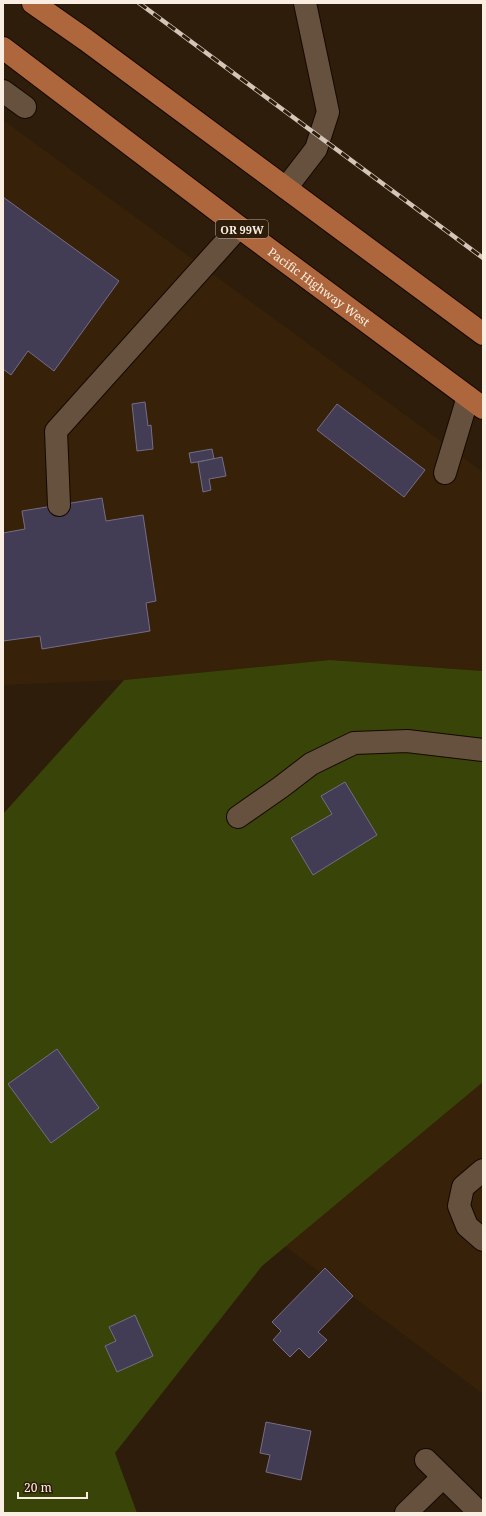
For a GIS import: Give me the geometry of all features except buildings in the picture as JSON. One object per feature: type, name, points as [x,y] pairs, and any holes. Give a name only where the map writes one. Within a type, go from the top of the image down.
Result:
[{"type":"main road","points":[[33,3],[86,40],[483,334]]},
{"type":"main road","name":"Pacific Highway West","points":[[3,48],[475,403]]},
{"type":"street","points":[[286,188],[316,149],[328,112],[305,3]]},
{"type":"street","points":[[3,91],[26,107]]},
{"type":"street","points":[[59,505],[56,431],[239,227]]},
{"type":"street","points":[[445,473],[475,403]]},
{"type":"street","points":[[238,817],[311,764],[354,743],[407,741],[483,750]]},
{"type":"street","points":[[483,1170],[464,1187],[459,1206],[467,1226],[483,1240]]},
{"type":"street","points":[[426,1460],[480,1513]]},
{"type":"street","points":[[406,1513],[444,1477]]},
{"type":"shaded area","points":[[3,120],[483,472],[483,671],[330,660],[124,680],[3,685]]},
{"type":"shaded area","points":[[483,1082],[483,1394],[285,1246]]},
{"type":"green space","points":[[330,660],[483,671],[483,1082],[262,1266],[115,1453],[137,1513],[3,1513],[3,814],[124,680]]},
{"type":"railway","points":[[139,3],[483,258]]}]
